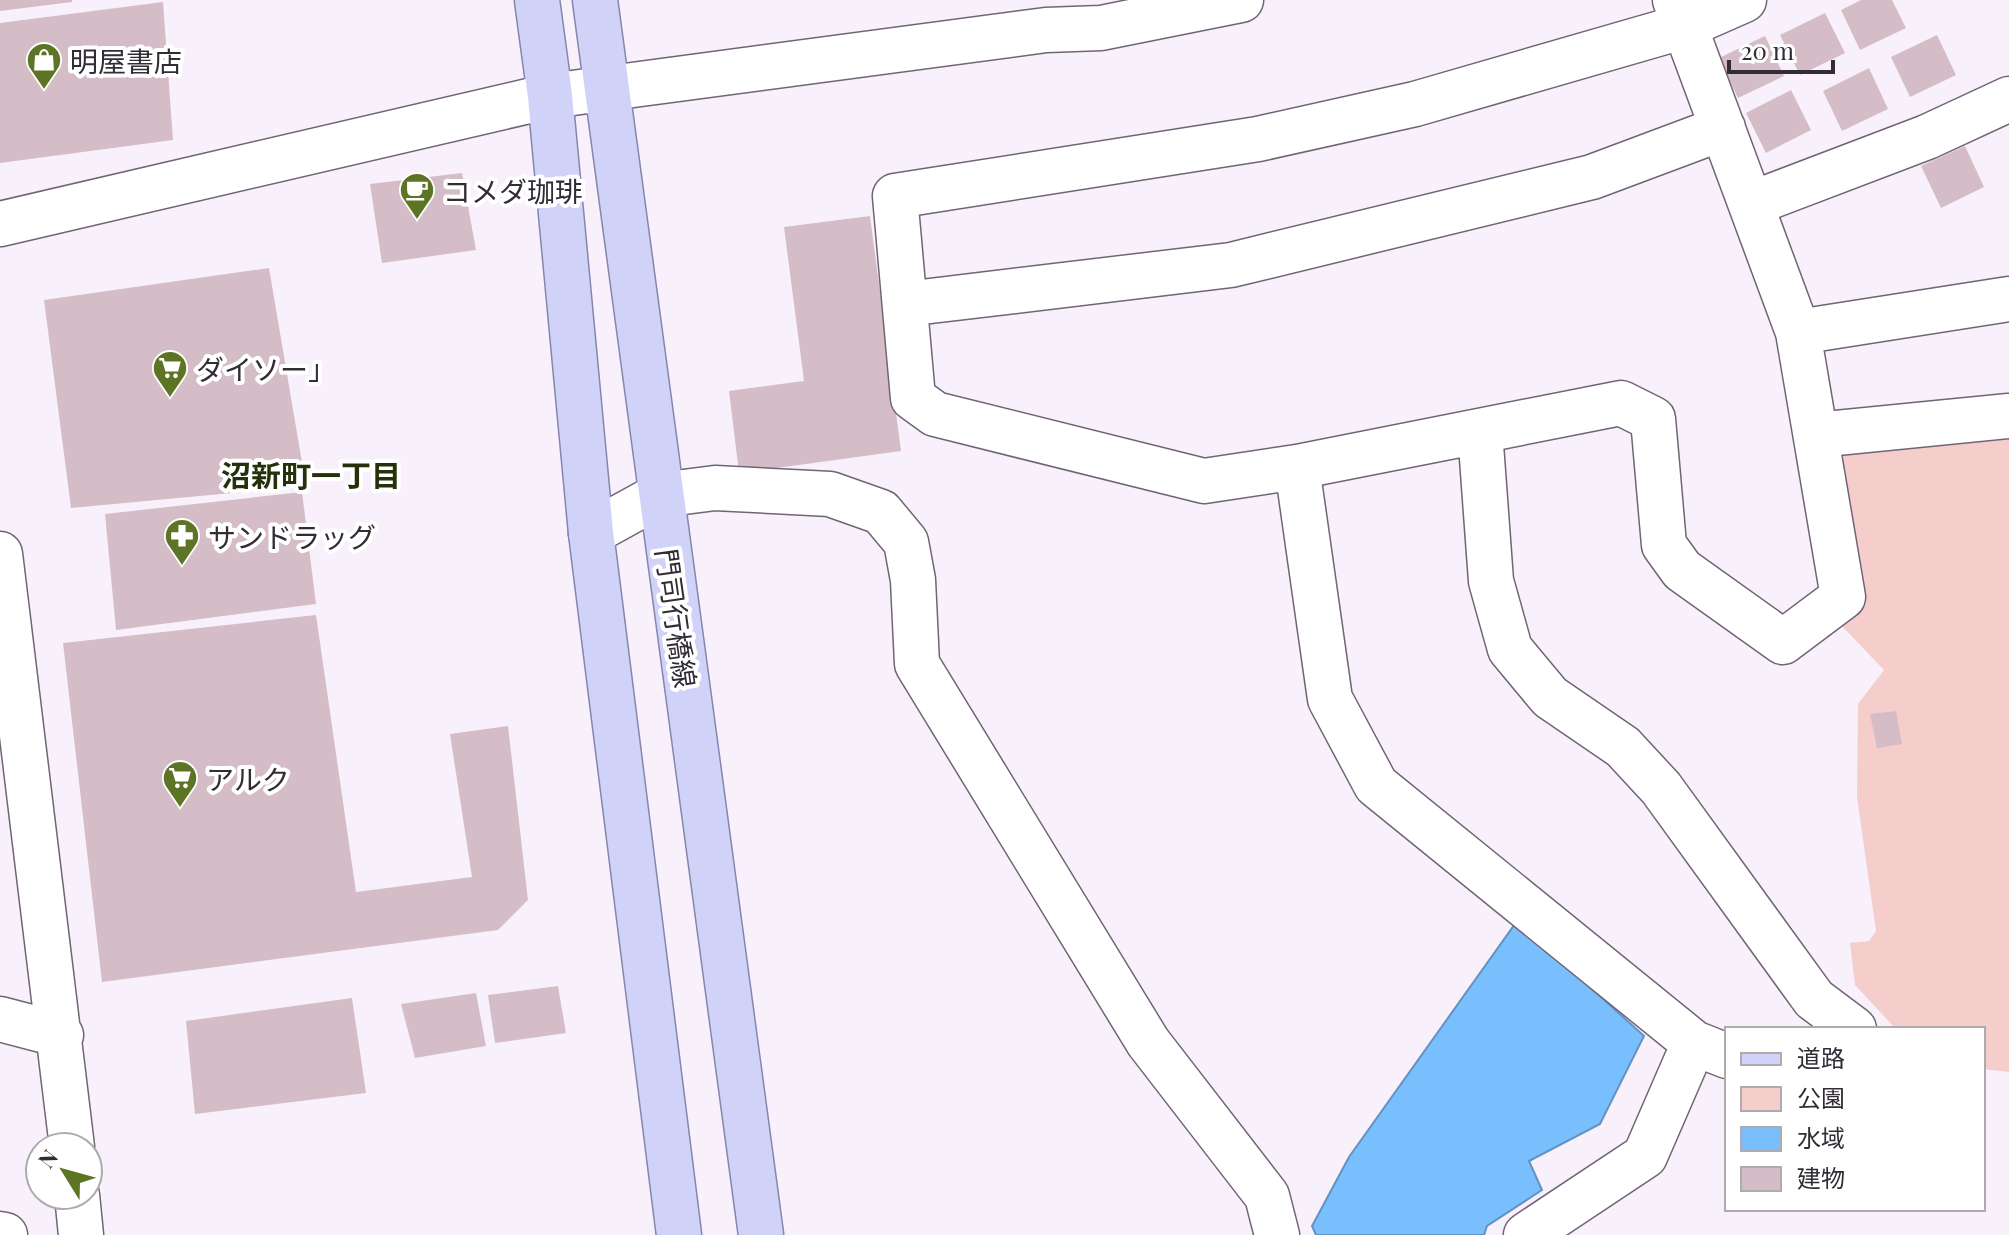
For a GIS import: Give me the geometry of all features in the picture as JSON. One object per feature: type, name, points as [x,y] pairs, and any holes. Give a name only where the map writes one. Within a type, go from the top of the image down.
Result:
[{"type":"main road","points":[[537,0],[550,96],[591,533],[679,1235]]},
{"type":"main road","name":"門司行橋線","points":[[595,0],[761,1235]]},
{"type":"street","points":[[0,224],[550,96],[934,47],[1045,15],[1101,28],[1241,0]]},
{"type":"street","points":[[1680,13],[1798,332],[1843,597],[1783,642],[1682,570],[1664,545],[1653,419],[1621,403],[1297,467],[1204,481],[935,414],[913,398],[895,196],[1258,139],[1415,104],[1680,13],[1744,0]]},
{"type":"street","points":[[1751,204],[1927,137],[2009,99]]},
{"type":"street","points":[[905,304],[1231,265],[1592,177],[1723,128]]},
{"type":"street","points":[[1798,332],[2009,299]]},
{"type":"street","points":[[1816,435],[2009,416]]},
{"type":"street","points":[[1480,431],[1491,581],[1510,649],[1550,697],[1623,747],[1661,788],[1814,999],[1851,1027]]},
{"type":"street","points":[[1297,467],[1330,699],[1376,785],[1710,1049],[1645,1156],[1526,1235]]},
{"type":"street","points":[[591,533],[660,495],[715,488],[830,494],[881,512],[906,542],[913,580],[917,664],[1148,1042],[1267,1196],[1277,1235]]},
{"type":"street","points":[[0,554],[70,1131]]},
{"type":"street","points":[[0,1019],[61,1035]]},
{"type":"street","points":[[79,1211],[81,1235]]},
{"type":"green space","points":[[2009,424],[2009,1072],[1985,1069],[1985,1027],[1894,1027],[1855,985],[1850,943],[1869,941],[1876,931],[1857,797],[1858,704],[1884,670],[1838,622],[1833,445]]},
{"type":"water","points":[[1517,921],[1644,1036],[1600,1124],[1529,1161],[1542,1190],[1487,1226],[1484,1235],[1316,1235],[1312,1226],[1349,1157]]},
{"type":"building","points":[[0,0],[72,0],[72,2],[0,11]]},
{"type":"building","points":[[1861,0],[1892,0],[1906,28],[1860,50],[1841,10]]},
{"type":"building","points":[[163,2],[173,140],[0,163],[0,23]]},
{"type":"building","points":[[1825,13],[1845,53],[1800,75],[1780,35]]},
{"type":"building","points":[[1937,35],[1956,75],[1910,97],[1891,57]]},
{"type":"building","points":[[1765,36],[1784,76],[1738,98],[1719,58]]},
{"type":"building","points":[[1869,68],[1888,109],[1842,131],[1823,91]]},
{"type":"building","points":[[1791,90],[1811,130],[1766,153],[1746,113]]},
{"type":"building","points":[[1965,146],[1984,187],[1941,208],[1921,166]]},
{"type":"building","points":[[462,173],[476,250],[382,263],[370,184]]},
{"type":"building","points":[[870,216],[901,451],[739,473],[729,391],[804,381],[784,227]]},
{"type":"building","points":[[269,268],[306,486],[71,508],[44,300]]},
{"type":"building","points":[[302,492],[316,604],[116,630],[105,514]]},
{"type":"building","points":[[316,615],[356,892],[472,877],[450,734],[508,726],[528,900],[498,930],[102,982],[63,643]]},
{"type":"building","points":[[1896,711],[1902,744],[1877,748],[1870,714]]},
{"type":"building","points":[[558,986],[566,1033],[495,1043],[488,995]]},
{"type":"building","points":[[476,993],[486,1046],[415,1058],[401,1004]]},
{"type":"building","points":[[352,998],[366,1093],[195,1114],[186,1021]]},
{"type":"place","name":"明屋書店","points":[[44,91]]},
{"type":"place","name":"コメダ珈琲","points":[[417,221]]},
{"type":"place","name":"ダイソー」","points":[[170,399]]},
{"type":"place","name":"サンドラッグ","points":[[182,567]]},
{"type":"place","name":"アルク","points":[[180,809]]},
{"type":"district","name":"沼新町一丁目","points":[[311,475]]}]
